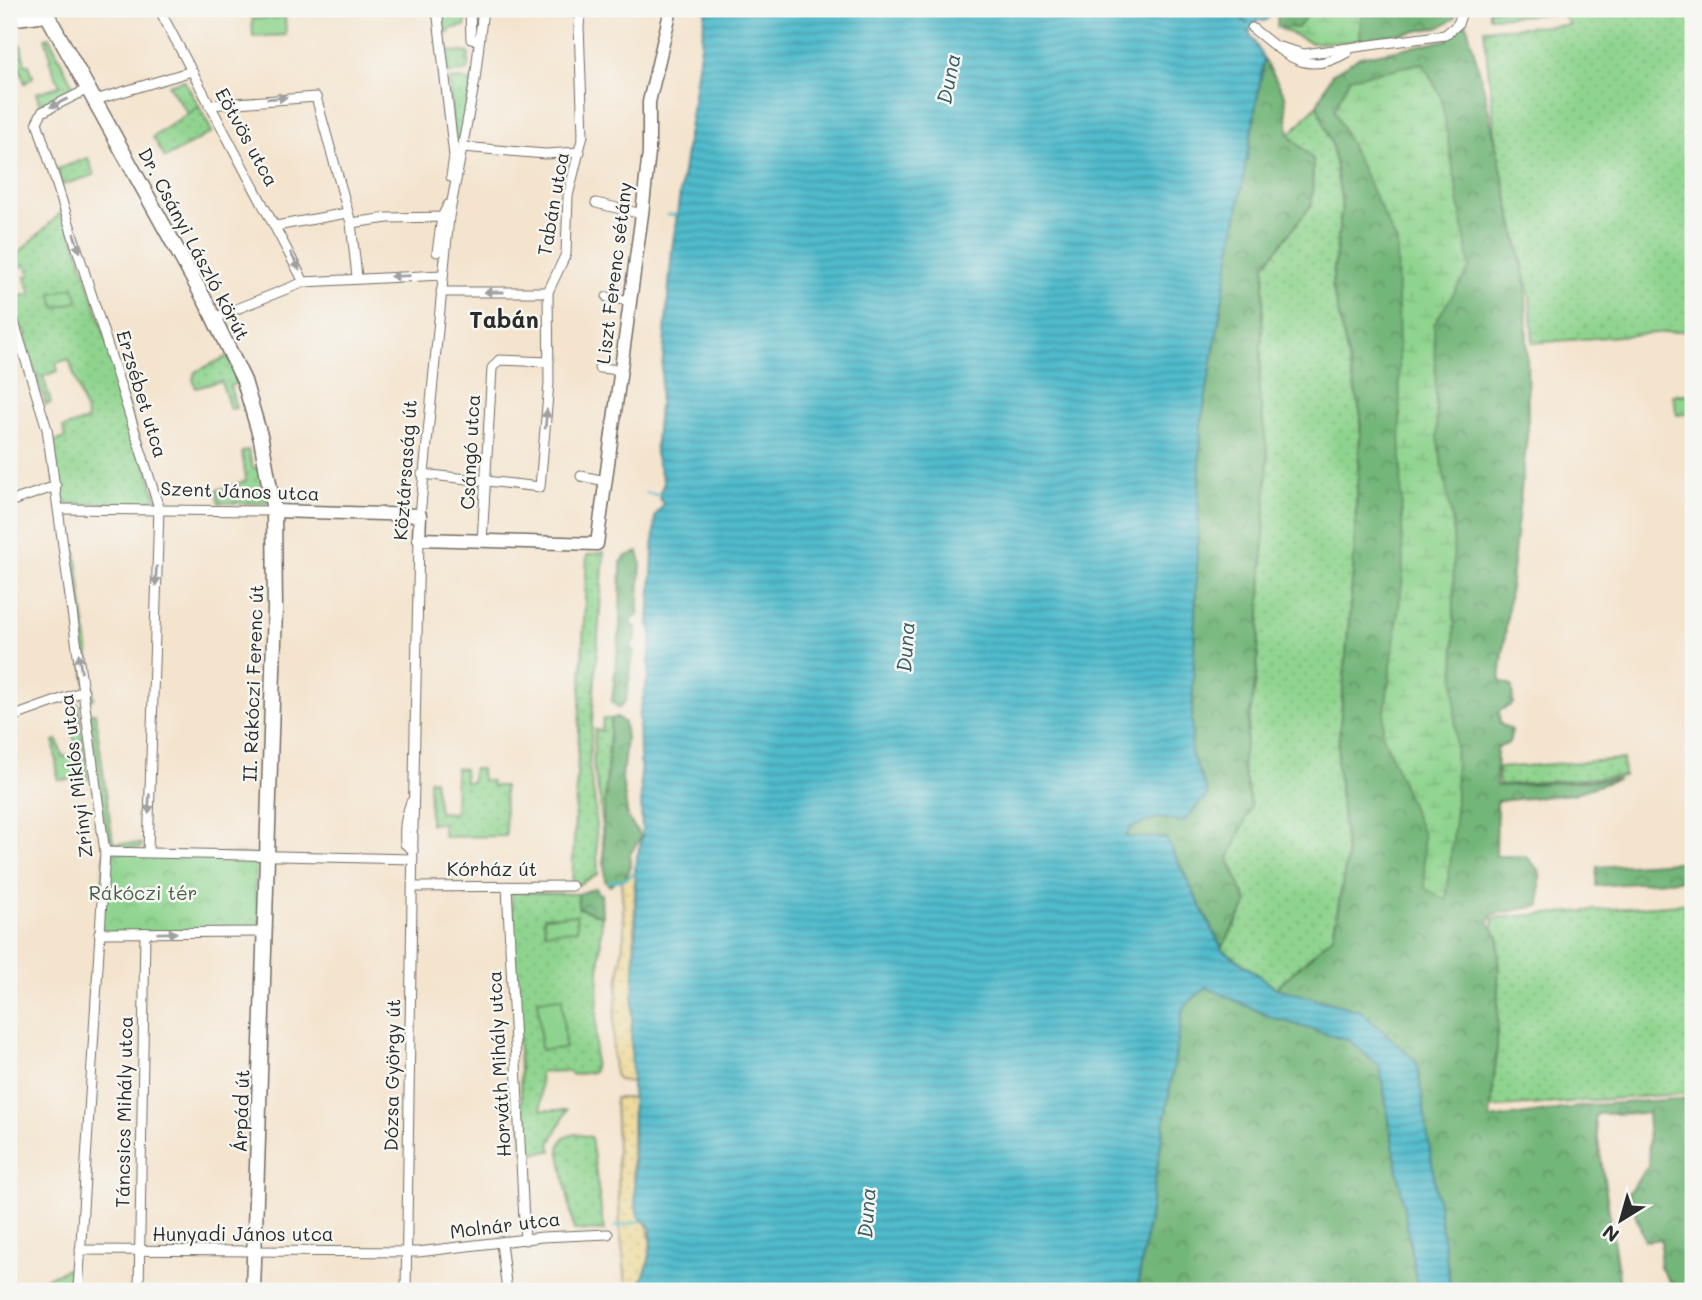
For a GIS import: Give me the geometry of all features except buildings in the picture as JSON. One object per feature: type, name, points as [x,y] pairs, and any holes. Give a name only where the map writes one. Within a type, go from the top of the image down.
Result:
[{"type":"main road","name":"Dr. Csányi László körút","points":[[50,10],[89,95],[214,318],[254,409],[274,511]]},
{"type":"main road","name":"II. Rákóczi Ferenc út","points":[[267,856],[275,609],[274,511]]},
{"type":"main road","points":[[265,932],[267,856]]},
{"type":"main road","name":"Árpád út","points":[[253,1291],[265,932]]},
{"type":"street","points":[[13,14],[31,9]]},
{"type":"street","name":"Eötvös utca","points":[[159,9],[304,282]]},
{"type":"street","points":[[437,9],[454,156],[448,208],[443,217],[437,253]]},
{"type":"street","points":[[470,9],[468,29],[471,39],[478,40]]},
{"type":"street","name":"Köztársaság út","points":[[413,854],[420,514],[441,292],[443,217],[466,148],[483,9]]},
{"type":"street","name":"Tabán utca","points":[[487,482],[540,487],[549,362],[548,292],[566,254],[565,218],[580,152],[583,106],[579,26],[581,9]]},
{"type":"street","name":"Liszt Ferenc sétány","points":[[482,542],[597,544],[642,214],[649,152],[649,102],[671,9]]},
{"type":"street","points":[[1252,27],[1305,64],[1330,63],[1351,50],[1445,35],[1458,24],[1463,9]]},
{"type":"street","points":[[13,14],[50,10]]},
{"type":"street","points":[[89,95],[192,71]]},
{"type":"street","name":"Erzsébet utca","points":[[89,95],[42,112],[37,122],[159,508],[148,852]]},
{"type":"street","points":[[209,105],[316,97],[349,218],[357,277]]},
{"type":"street","points":[[466,148],[545,154],[580,152]]},
{"type":"street","points":[[596,203],[642,214]]},
{"type":"street","points":[[276,226],[349,218],[443,217]]},
{"type":"street","points":[[214,318],[304,282],[357,277],[442,275]]},
{"type":"street","points":[[441,292],[548,292]]},
{"type":"street","points":[[607,297],[629,301]]},
{"type":"street","name":"Zrínyi Miklós utca","points":[[9,306],[44,416],[56,486],[105,852],[78,1291]]},
{"type":"street","name":"Csángó utca","points":[[482,542],[493,365],[499,360],[549,362]]},
{"type":"street","points":[[599,368],[622,370]]},
{"type":"street","points":[[422,474],[487,482]]},
{"type":"street","points":[[581,477],[606,481]]},
{"type":"street","points":[[9,502],[56,486]]},
{"type":"street","name":"Szent János utca","points":[[59,509],[159,508],[420,514]]},
{"type":"street","points":[[419,539],[482,542]]},
{"type":"street","points":[[9,718],[84,691]]},
{"type":"street","name":"Köztársaság út","points":[[413,797],[405,817],[404,832],[405,844],[413,854]]},
{"type":"street","points":[[105,852],[267,856],[413,854]]},
{"type":"street","name":"Dózsa György út","points":[[406,1291],[413,854]]},
{"type":"street","name":"Kórház út","points":[[413,887],[572,886]]},
{"type":"street","name":"Horváth Mihály utca","points":[[507,887],[525,1240]]},
{"type":"street","points":[[99,933],[265,932]]},
{"type":"street","name":"Táncsics Mihály utca","points":[[139,1291],[145,933]]},
{"type":"street","name":"Molnár utca","points":[[406,1252],[608,1234]]},
{"type":"street","points":[[501,1243],[507,1291]]},
{"type":"street","name":"Hunyadi János utca","points":[[80,1250],[406,1252]]},
{"type":"green space","points":[[441,9],[467,9],[465,26],[450,29],[449,33],[444,34]]},
{"type":"green space","points":[[1278,9],[1311,9],[1298,28],[1277,27]]},
{"type":"green space","points":[[1311,9],[1411,9],[1407,15],[1361,15],[1360,41],[1312,43],[1277,27],[1298,28]]},
{"type":"green space","points":[[1411,9],[1456,9],[1455,18],[1440,27],[1360,41],[1360,15],[1407,15]]},
{"type":"green space","points":[[1489,9],[1693,9],[1693,330],[1533,343],[1530,297],[1497,151],[1484,29],[1570,25],[1562,14],[1489,17]]},
{"type":"green space","points":[[285,17],[286,35],[253,37],[252,19]]},
{"type":"green space","points":[[1466,22],[1484,89],[1526,284],[1528,427],[1500,681],[1512,686],[1513,704],[1499,711],[1500,724],[1512,730],[1509,743],[1497,748],[1496,786],[1618,779],[1573,794],[1497,801],[1496,856],[1526,856],[1540,872],[1540,906],[1493,914],[1488,923],[1499,937],[1497,1047],[1490,1119],[1592,1105],[1693,1098],[1693,1291],[1675,1289],[1659,1266],[1662,1239],[1645,1241],[1628,1193],[1649,1165],[1648,1113],[1597,1114],[1595,1120],[1621,1291],[1451,1291],[1416,1062],[1276,988],[1333,936],[1347,858],[1337,763],[1353,572],[1361,416],[1332,285],[1342,205],[1332,145],[1317,105],[1332,74],[1360,57],[1446,40]]},
{"type":"green space","points":[[49,37],[73,86],[68,95],[42,112],[36,93],[60,86],[49,60],[51,58],[45,38]]},
{"type":"green space","points":[[21,45],[25,65],[29,65],[33,77],[25,83],[13,48]]},
{"type":"green space","points":[[447,51],[469,53],[468,70],[448,74]]},
{"type":"green space","points":[[1264,59],[1285,95],[1289,135],[1313,159],[1312,204],[1265,265],[1259,393],[1268,456],[1257,672],[1242,765],[1251,806],[1229,859],[1247,903],[1222,948],[1166,838],[1126,837],[1130,828],[1157,818],[1183,822],[1208,794],[1191,753],[1201,424]]},
{"type":"green space","points":[[1423,63],[1441,97],[1470,268],[1434,324],[1437,438],[1453,524],[1456,810],[1446,900],[1425,888],[1423,835],[1382,733],[1403,577],[1397,243],[1334,110],[1350,78]]},
{"type":"green space","points":[[462,79],[468,82],[473,79],[459,152],[455,152],[449,80]]},
{"type":"green space","points":[[184,80],[199,106],[188,114],[168,85]]},
{"type":"green space","points":[[1317,105],[1332,145],[1342,205],[1332,285],[1361,416],[1353,572],[1337,763],[1347,858],[1333,936],[1276,988],[1222,948],[1247,903],[1229,859],[1251,806],[1242,765],[1257,672],[1268,456],[1259,393],[1265,265],[1312,204],[1313,160],[1289,135]]},
{"type":"green space","points":[[199,106],[212,132],[165,158],[153,137]]},
{"type":"green space","points":[[88,158],[94,175],[62,185],[57,169]]},
{"type":"green space","points":[[65,209],[158,503],[59,504],[49,444],[65,438],[63,428],[88,420],[69,359],[56,363],[58,371],[43,376],[51,403],[46,405],[24,336],[27,335],[25,329],[22,330],[12,299],[31,293],[25,277],[30,275],[26,265],[13,270],[9,262]]},
{"type":"green space","points":[[74,287],[79,301],[56,308],[51,294]]},
{"type":"green space","points":[[228,356],[240,382],[230,386],[236,408],[230,409],[221,381],[196,388],[193,379],[195,372]]},
{"type":"green space","points":[[1693,394],[1693,413],[1677,415],[1673,395]]},
{"type":"green space","points":[[248,450],[253,468],[262,467],[268,503],[219,503],[217,490],[246,481],[242,452]]},
{"type":"green space","points":[[76,552],[94,699],[88,700],[68,553]]},
{"type":"green space","points":[[604,552],[589,765],[595,802],[598,874],[578,885],[572,884],[587,555]]},
{"type":"green space","points":[[638,552],[641,563],[638,615],[632,620],[632,626],[636,627],[636,638],[629,650],[634,649],[626,700],[619,708],[612,702],[620,626],[621,562],[626,556]]},
{"type":"green space","points":[[78,702],[88,779],[58,780],[54,741],[57,740],[63,757],[74,755],[76,751],[71,719],[78,718]]},
{"type":"green space","points":[[90,713],[95,713],[113,843],[142,844],[141,848],[113,848],[113,844],[108,844]]},
{"type":"green space","points":[[617,717],[624,723],[626,738],[622,779],[628,818],[641,837],[630,854],[630,869],[625,879],[615,881],[610,886],[605,881],[603,826],[611,719]]},
{"type":"green space","points":[[603,719],[611,719],[603,826],[604,864],[600,800],[593,765],[595,730],[602,731]]},
{"type":"green space","points":[[1623,759],[1624,776],[1499,785],[1498,768]]},
{"type":"green space","points":[[456,768],[464,769],[465,782],[472,782],[473,769],[481,769],[482,780],[491,781],[492,786],[504,786],[506,836],[443,837],[443,823],[430,824],[429,780],[434,779],[439,812],[455,813]]},
{"type":"green space","name":"Rákóczi tér","points":[[105,852],[256,855],[255,900],[261,908],[260,932],[99,933]]},
{"type":"green space","points":[[1693,861],[1693,879],[1596,886],[1597,867]]},
{"type":"green space","points":[[596,888],[597,893],[601,894],[602,916],[578,908],[578,894]]},
{"type":"green space","points":[[511,892],[578,894],[578,908],[602,916],[594,1072],[573,1075],[568,1071],[540,1072],[541,1110],[567,1110],[550,1144],[552,1151],[524,1154]]},
{"type":"green space","points":[[1693,903],[1693,1093],[1486,1108],[1493,918]]},
{"type":"green space","points":[[576,915],[577,930],[545,932],[544,917]]},
{"type":"green space","points":[[1206,986],[1271,1017],[1350,1041],[1380,1067],[1418,1291],[1137,1291],[1183,1008]]},
{"type":"green space","points":[[562,998],[565,1048],[541,1050],[538,1000]]},
{"type":"green space","points":[[575,1134],[591,1137],[604,1231],[574,1230],[559,1148],[563,1138]]},
{"type":"green space","points":[[72,1267],[71,1291],[20,1291],[20,1289]]},
{"type":"sand","points":[[635,873],[633,1082],[618,1080],[614,1069],[613,1032],[624,929],[621,880]]},
{"type":"sand","points":[[615,1098],[633,1098],[633,1174],[651,1244],[650,1258],[636,1291],[627,1291],[620,1229]]},
{"type":"water","name":"Duna","points":[[706,9],[1278,9],[1265,21],[1258,20],[1249,32],[1264,59],[1201,425],[1191,753],[1208,794],[1183,822],[1157,818],[1130,828],[1126,837],[1166,838],[1222,949],[1276,988],[1361,1011],[1417,1062],[1451,1291],[1418,1291],[1380,1067],[1350,1041],[1271,1017],[1206,987],[1183,1008],[1137,1291],[636,1291],[649,1261],[651,1246],[651,1228],[638,1216],[635,1200],[631,1044],[636,924],[635,865],[642,837],[639,715],[648,677],[652,631],[649,625],[655,516],[663,505],[659,495],[664,483],[655,454],[672,250]]},
{"type":"waterway","points":[[667,215],[676,215]]},
{"type":"waterway","points":[[646,493],[659,495]]},
{"type":"waterway","points":[[609,882],[625,879],[635,873]]},
{"type":"waterway","points":[[615,1227],[641,1221]]},
{"type":"ferry route","points":[[1228,9],[1249,25]]},
{"type":"district","name":"Tabán","points":[[504,320]]}]
